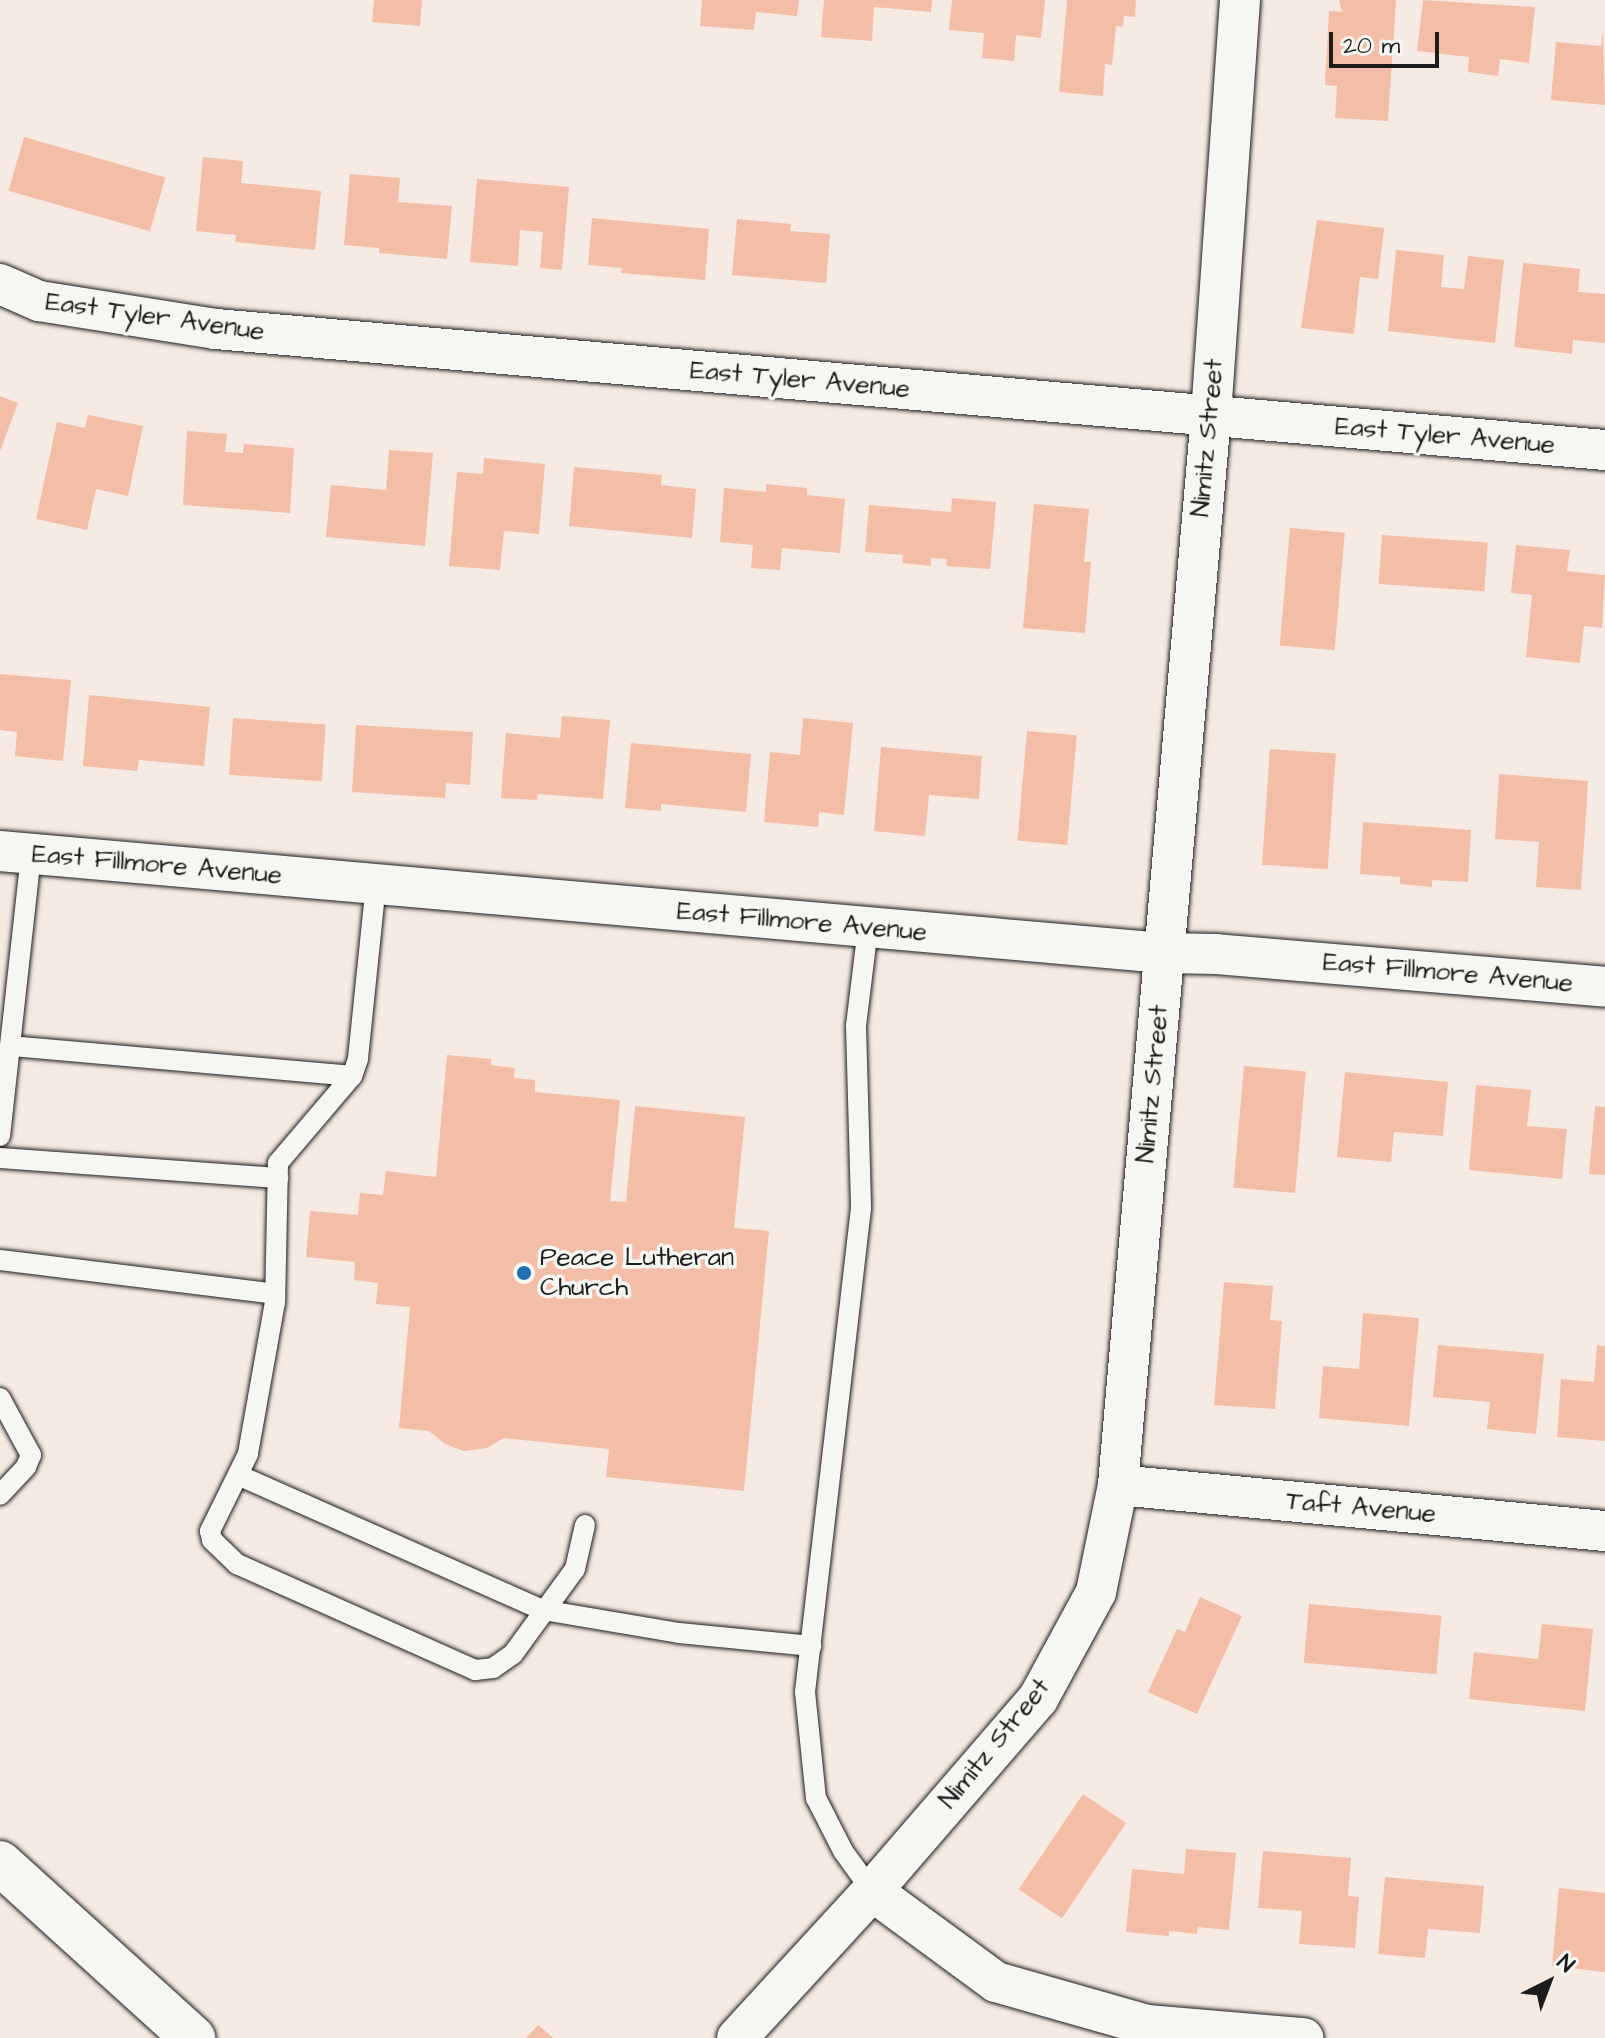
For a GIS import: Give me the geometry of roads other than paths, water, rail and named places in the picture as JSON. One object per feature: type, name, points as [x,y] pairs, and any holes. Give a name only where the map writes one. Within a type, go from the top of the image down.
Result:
[{"type":"street","name":"Nimitz Street","points":[[737,2038],[872,1891],[1038,1699],[1096,1592],[1118,1485],[1211,415],[1240,0]]},
{"type":"street","name":"East Tyler Avenue","points":[[0,284],[39,301],[216,329],[1605,450]]},
{"type":"street","name":"East Fillmore Avenue","points":[[16,853],[1164,953],[1216,954],[1605,987]]},
{"type":"street","name":"Taft Avenue","points":[[1118,1485],[1605,1531]]},
{"type":"street","points":[[0,1863],[193,2038]]},
{"type":"street","points":[[872,1891],[996,1982],[1147,2025],[1303,2038]]},
{"type":"lane","points":[[0,1136],[11,1046],[16,853]]},
{"type":"lane","points":[[376,884],[358,1059],[352,1076],[278,1163],[275,1294],[248,1454],[210,1531],[212,1540],[237,1564],[475,1670],[493,1668],[513,1654],[575,1569],[585,1525]]},
{"type":"lane","points":[[868,928],[856,1026],[861,1208],[805,1692],[816,1798],[843,1851],[872,1891]]},
{"type":"lane","points":[[11,1046],[352,1076]]},
{"type":"lane","points":[[0,1158],[278,1178]]},
{"type":"lane","points":[[0,1260],[275,1294]]},
{"type":"lane","points":[[0,1398],[31,1455],[26,1467],[0,1495]]},
{"type":"lane","points":[[238,1475],[543,1610],[679,1633],[811,1646]]},
{"type":"place","name":"Peace Lutheran Church","points":[[524,1273]]}]
